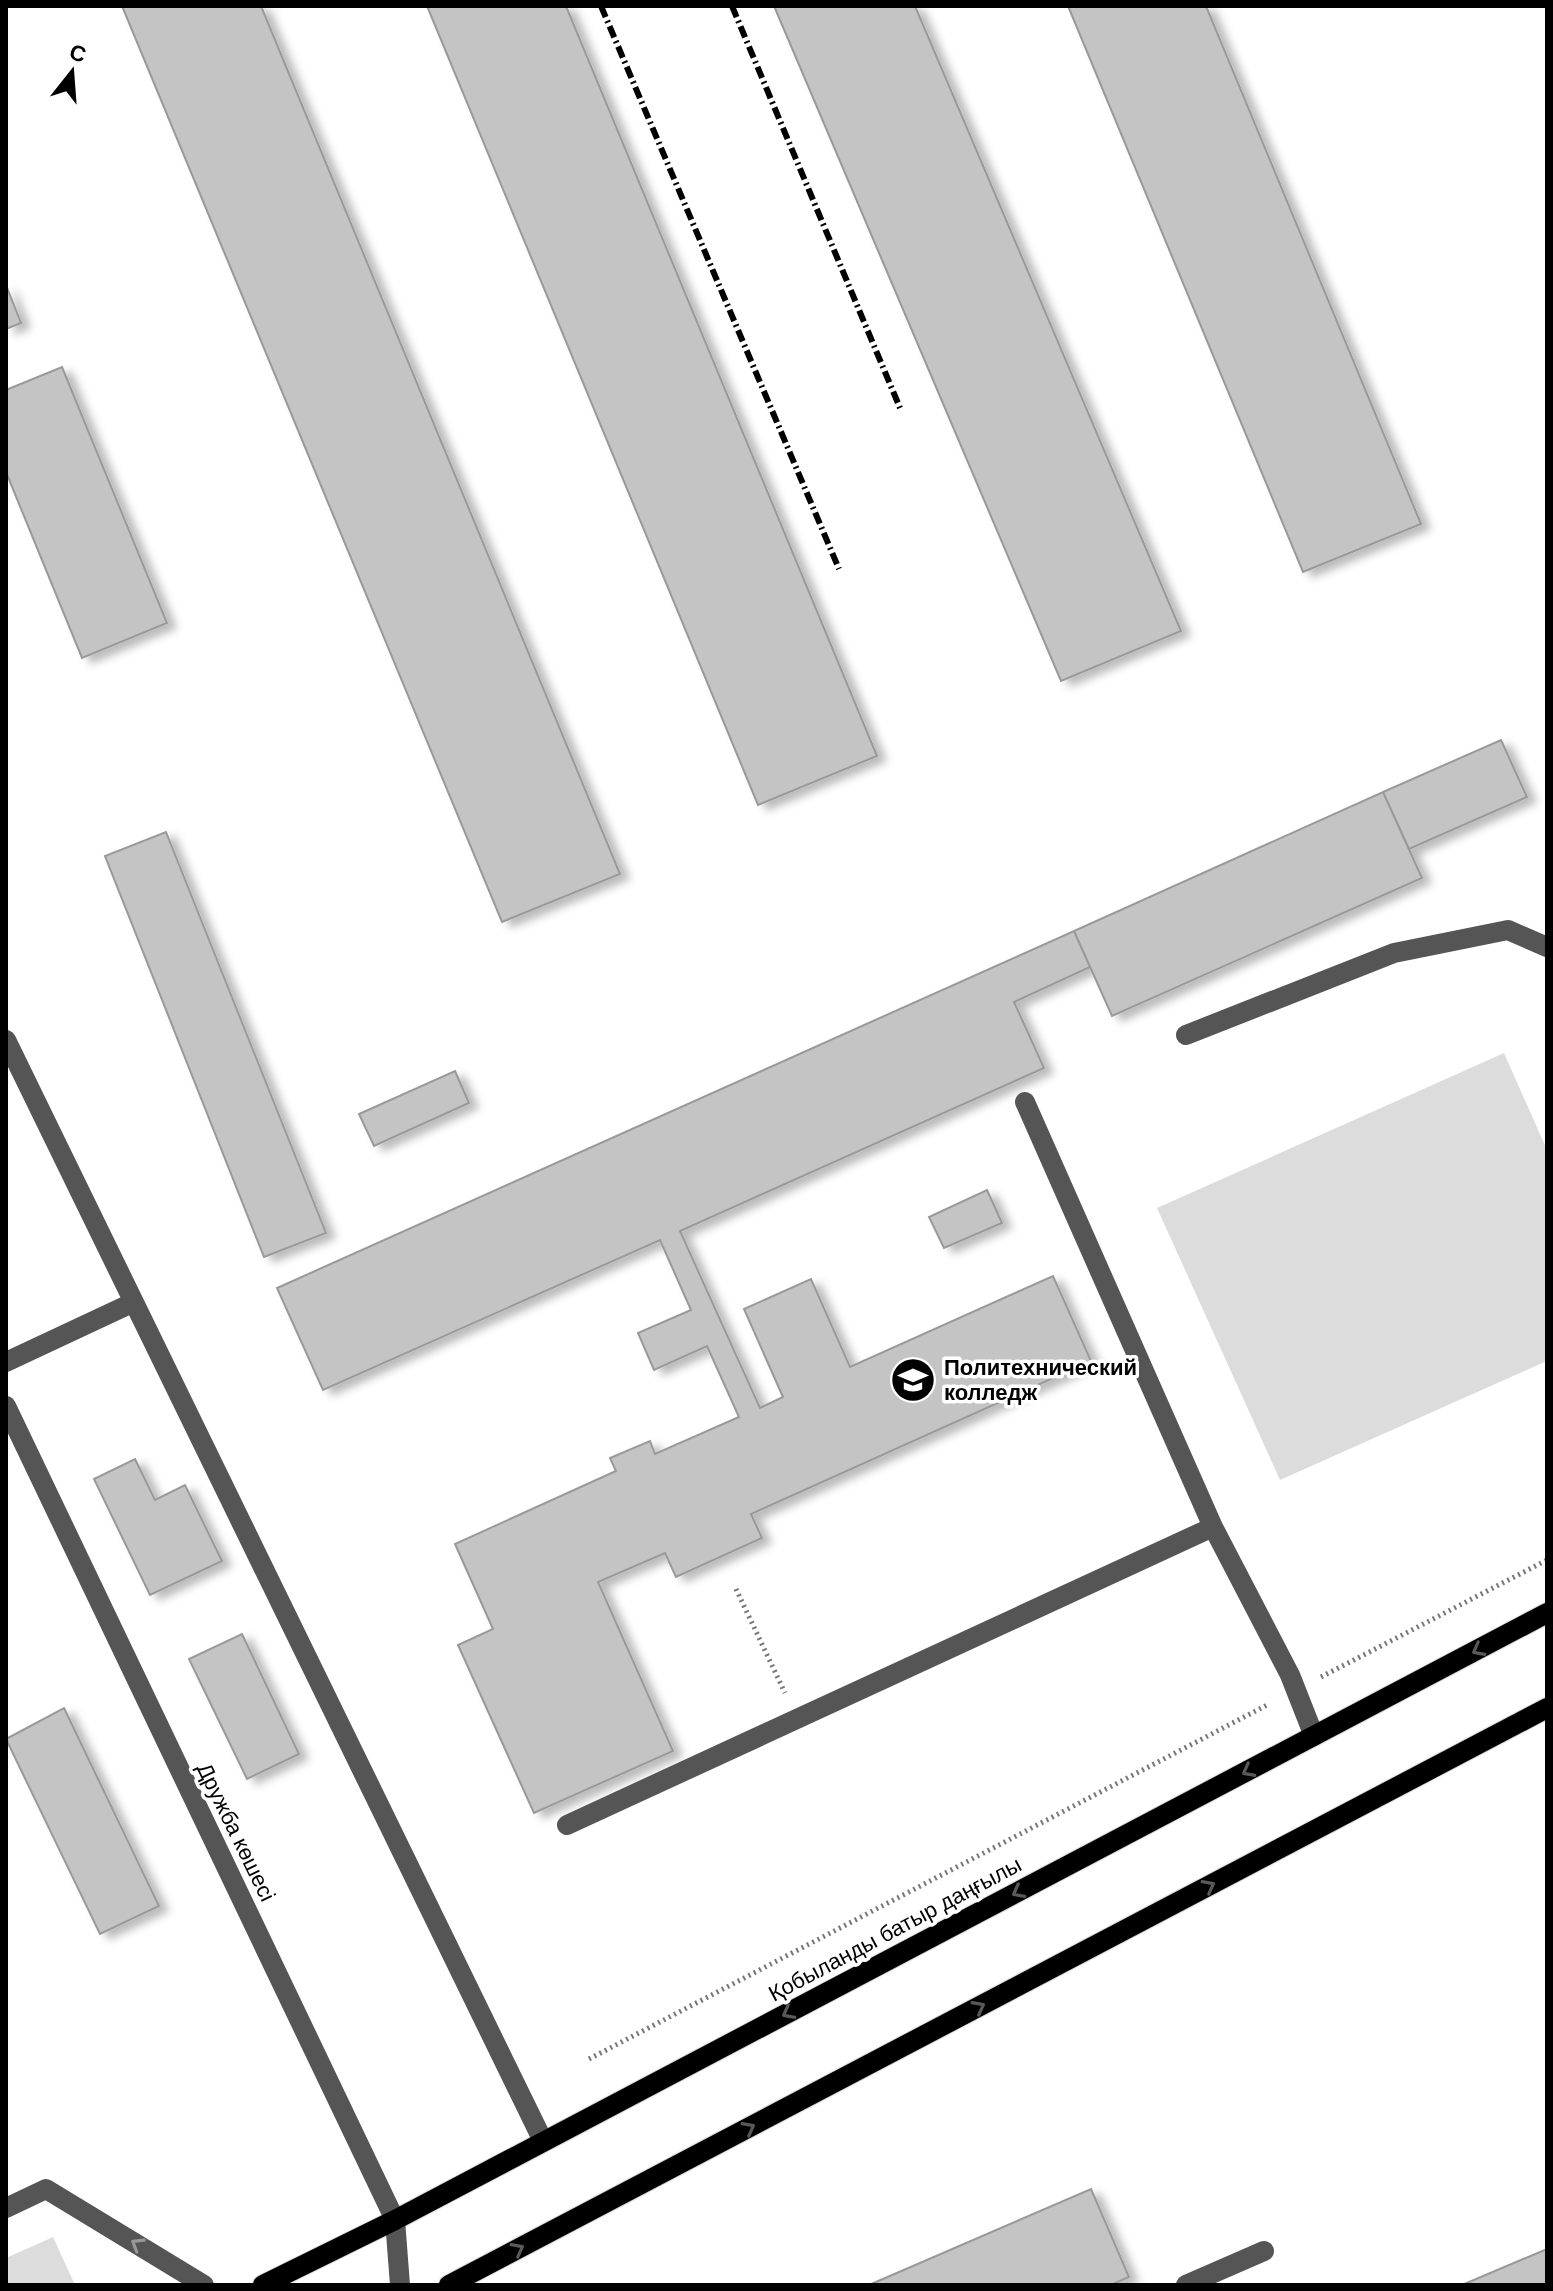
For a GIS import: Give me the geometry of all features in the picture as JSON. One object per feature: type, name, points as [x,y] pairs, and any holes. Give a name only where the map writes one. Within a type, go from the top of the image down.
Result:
[{"type":"main road","name":"Қобыланды батыр даңғылы","points":[[263,2285],[395,2220],[1547,1613]]},
{"type":"main road","points":[[449,2285],[1547,1708]]},
{"type":"street","points":[[1186,1035],[1394,953],[1508,930],[1547,947]]},
{"type":"street","points":[[6,1040],[543,2141]]},
{"type":"street","points":[[1025,1102],[1213,1527],[1296,1690],[1314,1736]]},
{"type":"street","points":[[6,1362],[132,1303]]},
{"type":"street","name":"Дружба көшесі","points":[[6,1406],[395,2220],[400,2285]]},
{"type":"street","points":[[567,1825],[1213,1527]]},
{"type":"street","points":[[6,2208],[46,2189],[204,2285]]},
{"type":"street","points":[[1186,2285],[1264,2251]]},
{"type":"path","points":[[589,2059],[1547,1560]]},
{"type":"path","points":[[736,1589],[797,1719]]},
{"type":"shaded area","points":[[1504,1053],[1547,1150],[1547,1361],[1280,1480],[1157,1208]]},
{"type":"shaded area","points":[[53,2237],[75,2285],[6,2285],[6,2258]]},
{"type":"building","points":[[122,6],[261,6],[620,874],[502,922]]},
{"type":"building","points":[[427,6],[566,6],[877,756],[758,805]]},
{"type":"building","points":[[774,6],[915,6],[1181,631],[1061,681]]},
{"type":"building","points":[[1068,6],[1206,6],[1421,524],[1303,572]]},
{"type":"building","points":[[6,285],[21,323],[6,329]]},
{"type":"building","points":[[62,367],[167,623],[82,658],[6,472],[6,390]]},
{"type":"building","points":[[1501,740],[1527,797],[1409,849],[1383,792]]},
{"type":"building","points":[[1383,792],[1422,878],[1112,1016],[1074,931]]},
{"type":"building","points":[[166,832],[326,1233],[264,1257],[105,856]]},
{"type":"building","name":"Политехнический колледж","points":[[1074,931],[1090,967],[1014,1002],[1044,1068],[680,1231],[760,1408],[783,1397],[744,1309],[811,1279],[850,1367],[1053,1276],[1091,1361],[751,1514],[762,1538],[676,1577],[665,1553],[598,1582],[673,1751],[534,1813],[458,1645],[493,1629],[455,1544],[616,1471],[610,1458],[650,1441],[655,1454],[739,1417],[707,1346],[654,1370],[638,1333],[691,1310],[660,1240],[323,1390],[277,1288]]},
{"type":"building","points":[[455,1071],[469,1103],[374,1146],[359,1114]]},
{"type":"building","points":[[987,1190],[1002,1223],[944,1248],[929,1217]]},
{"type":"building","points":[[135,1459],[155,1500],[185,1485],[222,1561],[150,1595],[94,1479]]},
{"type":"building","points":[[242,1634],[299,1754],[247,1779],[189,1659]]},
{"type":"building","points":[[64,1708],[159,1906],[100,1934],[6,1739]]},
{"type":"building","points":[[1091,2189],[1129,2277],[1111,2285],[869,2285]]},
{"type":"building","points":[[1547,2249],[1547,2285],[1462,2285]]},
{"type":"railway","points":[[601,6],[839,569]]},
{"type":"railway","points":[[732,6],[900,408]]},
{"type":"place","name":"Политехнический колледж","points":[[913,1380]]}]
